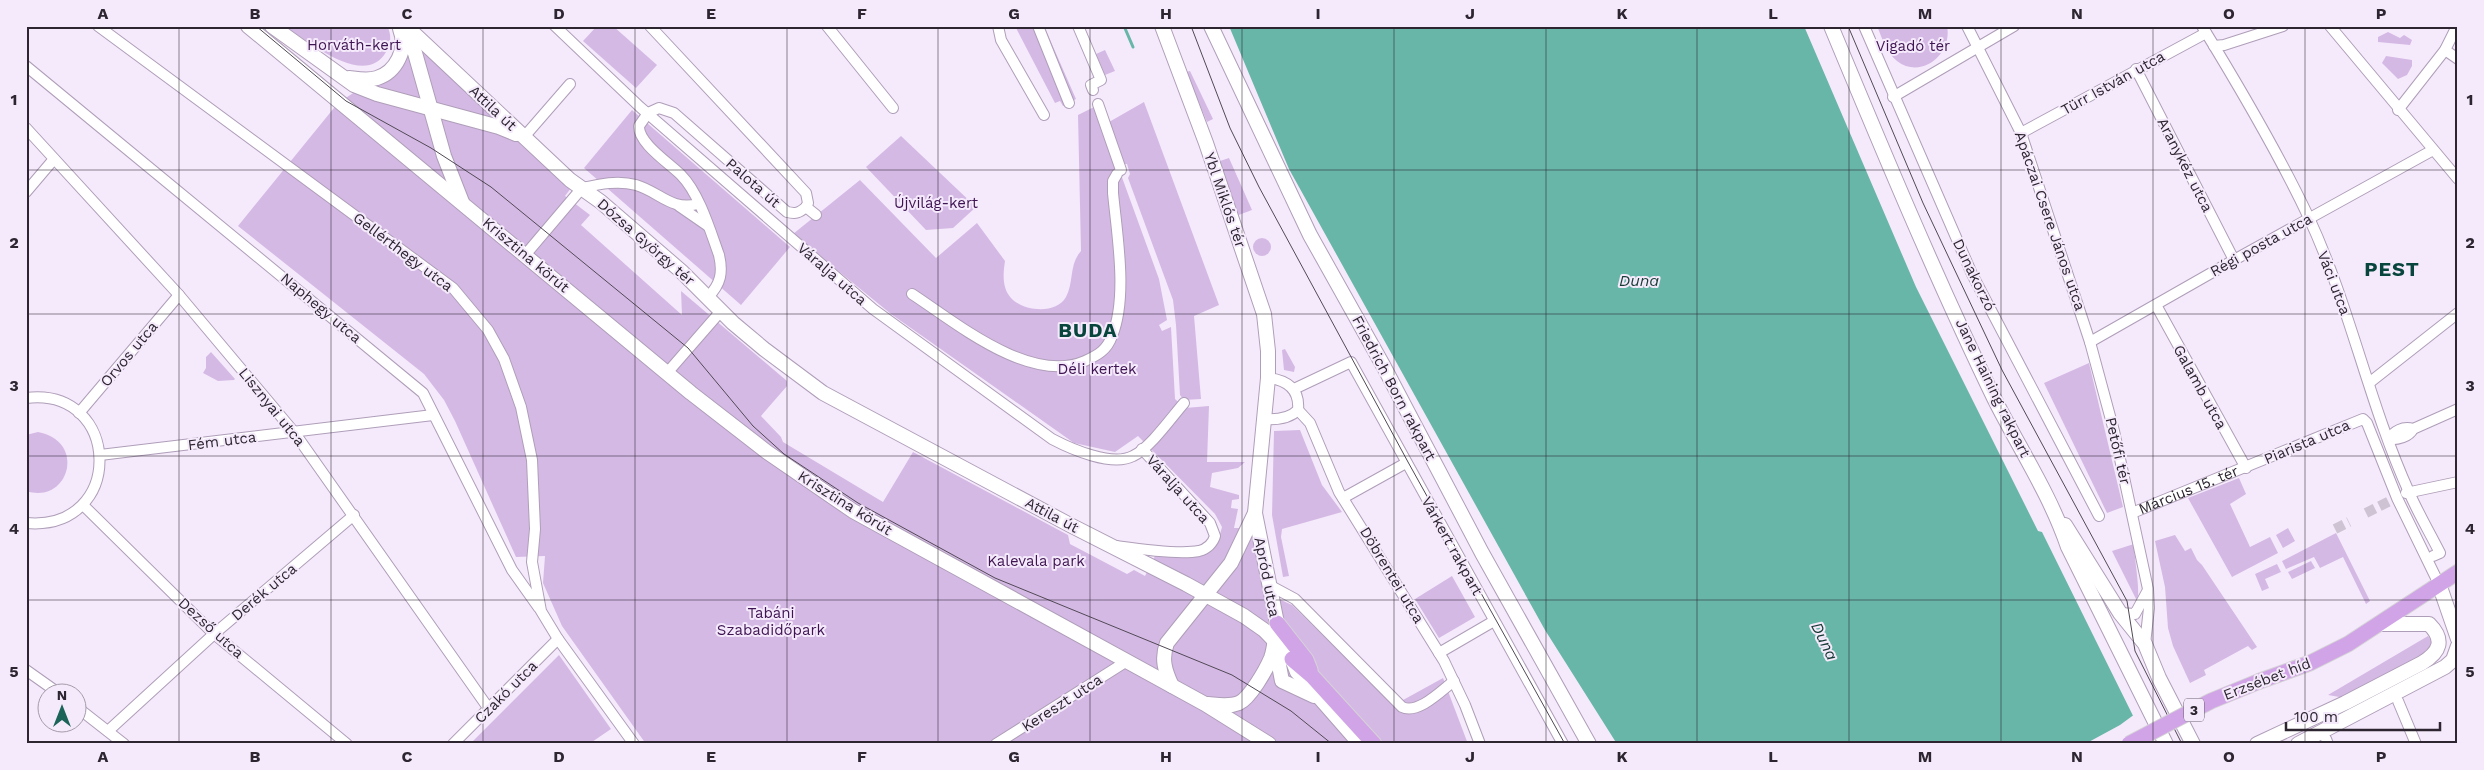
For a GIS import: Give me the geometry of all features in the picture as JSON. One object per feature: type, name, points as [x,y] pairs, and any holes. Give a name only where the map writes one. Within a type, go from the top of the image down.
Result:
[{"type":"main road","name":"Krisztina körút","points":[[248,26],[314,79],[362,122],[526,254],[667,373],[767,452],[853,512],[1172,686],[1270,744]]},
{"type":"main road","points":[[272,26],[354,85],[377,94],[499,127],[524,137]]},
{"type":"main road","name":"Krisztina körút","points":[[400,26],[415,53],[444,156],[462,202]]},
{"type":"main road","points":[[344,77],[371,79],[385,74],[392,69],[402,50],[400,26]]},
{"type":"main road","name":"Attila út","points":[[406,26],[570,180],[582,188]]},
{"type":"main road","name":"Ybl Miklós tér","points":[[1162,26],[1204,136],[1262,305],[1268,350],[1266,400]]},
{"type":"main road","name":"Friedrich Born rakpart","points":[[1211,26],[1280,176],[1310,236],[1384,367],[1474,537],[1589,744]]},
{"type":"main road","name":"Jane Haining rakpart","points":[[1831,26],[1896,180],[1994,398],[2057,515],[2068,547],[2166,744]]},
{"type":"main road","name":"Dózsa György tér","points":[[582,188],[681,271],[721,311]]},
{"type":"main road","name":"Attila út","points":[[721,311],[792,372],[823,393],[1244,616],[1292,659],[1296,672],[1321,694],[1360,744]]},
{"type":"main road","name":"Apród utca","points":[[1266,400],[1255,513],[1277,623],[1274,641]]},
{"type":"main road","name":"Apród utca","points":[[1206,595],[1231,563],[1255,513]]},
{"type":"main road","points":[[2057,515],[2071,533],[2120,613],[2145,644],[2159,678],[2196,742]]},
{"type":"main road","name":"3","points":[[2378,625],[2458,572]]},
{"type":"main road","name":"Váci utca","points":[[2439,584],[2458,639]]},
{"type":"main road","points":[[1172,686],[1164,668],[1166,647],[1206,595]]},
{"type":"main road","points":[[1277,623],[1306,660],[1321,694],[1374,744]]},
{"type":"main road","points":[[2256,743],[2345,703],[2422,663],[2432,657],[2438,648],[2436,631],[2429,624],[2378,625]]},
{"type":"main road","name":"Erzsébet híd","points":[[2129,744],[2232,691],[2287,672],[2333,652],[2378,625]]},
{"type":"main road","points":[[1274,641],[1282,681],[1321,694]]},
{"type":"main road","points":[[1204,704],[1229,706],[1241,702],[1249,696],[1270,658],[1274,641]]},
{"type":"main road","points":[[2298,744],[2395,697],[2444,667],[2457,652],[2458,646]]},
{"type":"main road","points":[[1292,659],[1312,676]]},
{"type":"street","name":"Gellérthegy utca","points":[[98,26],[453,288],[488,330],[504,359],[521,407],[528,436],[532,460],[535,529],[532,562],[541,611],[558,639]]},
{"type":"street","name":"Váralja utca","points":[[555,26],[648,113],[873,309],[1052,439],[1077,451],[1112,459],[1127,459],[1142,449],[1184,403]]},
{"type":"street","name":"Palota út","points":[[648,113],[659,108],[674,113],[787,212],[795,214],[806,207],[808,203],[806,193],[650,26]]},
{"type":"street","points":[[826,26],[893,108]]},
{"type":"street","points":[[998,26],[1001,40],[1044,116]]},
{"type":"street","points":[[1038,26],[1069,103]]},
{"type":"street","points":[[1078,26],[1101,80],[1091,85],[1093,90]]},
{"type":"street","name":"Dunakorzó","points":[[1864,26],[1893,97],[1972,274],[2098,516]]},
{"type":"street","points":[[1967,26],[1977,47]]},
{"type":"street","points":[[1893,97],[2014,26]]},
{"type":"street","points":[[2214,46],[2224,45],[2283,26]]},
{"type":"street","points":[[2330,26],[2398,110],[2458,179]]},
{"type":"street","points":[[2398,110],[2445,50],[2457,26]]},
{"type":"street","name":"Váci utca","points":[[2204,29],[2271,144],[2309,219],[2339,294],[2369,383],[2373,418],[2397,498],[2439,584]]},
{"type":"street","name":"Türr István utca","points":[[2021,133],[2204,29]]},
{"type":"street","name":"Apáczai Csere János utca","points":[[1977,47],[2021,133],[2090,342]]},
{"type":"street","points":[[2445,50],[2458,59]]},
{"type":"street","name":"Naphegy utca","points":[[26,66],[423,393],[428,399],[433,415],[512,570],[541,611]]},
{"type":"street","name":"Aranykéz utca","points":[[2136,69],[2234,260]]},
{"type":"street","points":[[524,137],[570,84]]},
{"type":"street","points":[[912,294],[982,342],[999,350],[1039,363],[1058,366],[1080,363],[1106,349],[1112,337],[1120,296],[1113,194],[1113,181],[1119,172],[1098,104]]},
{"type":"street","points":[[648,113],[639,126],[641,137],[683,176],[698,204],[678,206]]},
{"type":"street","name":"Lisznyai utca","points":[[26,128],[179,295],[294,432],[489,709]]},
{"type":"street","name":"Régi posta utca","points":[[2090,342],[2432,150]]},
{"type":"street","points":[[26,192],[54,158]]},
{"type":"street","name":"Dózsa György tér","points":[[526,254],[582,188],[618,182],[649,189],[708,227]]},
{"type":"street","name":"Dózsa György tér","points":[[698,204],[721,265],[720,280],[708,297]]},
{"type":"street","points":[[806,207],[816,215]]},
{"type":"street","name":"Orvos utca","points":[[79,413],[179,295]]},
{"type":"street","name":"Galamb utca","points":[[2156,305],[2246,468]]},
{"type":"street","points":[[667,373],[721,311]]},
{"type":"street","points":[[2369,383],[2458,313]]},
{"type":"street","name":"Petőfi tér","points":[[2090,342],[2114,431],[2148,589],[2149,608],[2145,644]]},
{"type":"street","name":"Várkert rakpart","points":[[1294,389],[1351,362],[1563,744]]},
{"type":"street","points":[[1268,378],[1278,379],[1294,389]]},
{"type":"street","name":"Döbrentei utca","points":[[1294,389],[1298,397],[1298,410],[1310,423],[1343,498],[1439,653],[1454,681],[1480,744]]},
{"type":"street","points":[[26,398],[47,398],[58,401],[79,413],[94,432],[100,455],[97,482],[83,505],[70,515],[55,522],[26,524]]},
{"type":"street","points":[[2389,439],[2396,440],[2411,433],[2413,428],[2458,409]]},
{"type":"street","points":[[1264,419],[1279,419],[1298,410]]},
{"type":"street","name":"Fém utca","points":[[100,455],[433,415]]},
{"type":"street","name":"Váci utca","points":[[2373,418],[2389,439],[2407,492],[2437,554]]},
{"type":"street","name":"Piarista utca","points":[[2246,468],[2356,421],[2373,418]]},
{"type":"street","name":"Váralja utca","points":[[1111,545],[1135,549],[1200,551],[1213,541],[1214,530],[1210,523],[1142,449]]},
{"type":"street","points":[[1343,498],[1406,463]]},
{"type":"street","name":"Március 15. tér","points":[[2132,513],[2246,468]]},
{"type":"street","points":[[2407,492],[2458,482]]},
{"type":"street","name":"Dezső utca","points":[[83,505],[214,634],[347,744]]},
{"type":"street","name":"Derék utca","points":[[108,731],[214,634],[354,516]]},
{"type":"street","points":[[1269,585],[1295,599],[1402,707],[1410,709],[1418,707],[1454,681]]},
{"type":"street","points":[[2120,613],[2134,614],[2148,589]]},
{"type":"street","points":[[1439,653],[1494,621]]},
{"type":"street","points":[[558,639],[634,744]]},
{"type":"street","name":"Czakó utca","points":[[453,744],[558,639]]},
{"type":"street","name":"Kereszt utca","points":[[996,744],[1127,661]]},
{"type":"street","points":[[26,670],[43,682]]},
{"type":"street","points":[[2395,697],[2416,744]]},
{"type":"street","points":[[88,716],[124,744]]},
{"type":"street","name":"Várkert rakpart","points":[[1554,730],[1554,744]]},
{"type":"green space","name":"Horváth-kert","points":[[285,26],[387,26],[390,33],[390,43],[386,52],[377,62],[364,66],[351,64],[321,51]]},
{"type":"green space","points":[[597,26],[613,26],[657,65],[636,88],[583,41]]},
{"type":"green space","points":[[1015,26],[1044,26],[1076,99],[1063,106],[1060,101],[1055,103]]},
{"type":"green space","name":"Vigadó tér","points":[[1877,26],[1947,26],[1948,36],[1945,46],[1933,61],[1925,66],[1906,66],[1897,61],[1890,53]]},
{"type":"green space","points":[[2388,32],[2400,38],[2404,35],[2412,40],[2410,45],[2378,42],[2378,37]]},
{"type":"green space","points":[[420,46],[571,188],[565,196],[590,215],[581,225],[682,315],[681,291],[787,381],[787,386],[761,416],[781,437],[783,442],[883,502],[913,452],[1068,535],[1070,544],[1127,574],[1134,570],[1145,576],[1156,554],[1205,552],[1217,545],[1222,527],[1215,514],[1138,436],[1115,452],[1074,443],[891,314],[793,234],[860,180],[936,258],[977,223],[1005,261],[1005,285],[1011,298],[1023,306],[1031,308],[1047,309],[1055,307],[1066,297],[1073,267],[1081,251],[1078,115],[1096,106],[1159,279],[1167,320],[1159,325],[1162,331],[1171,327],[1175,399],[1185,408],[1209,406],[1207,462],[1245,462],[1238,468],[1212,473],[1210,487],[1239,495],[1239,499],[1232,500],[1231,508],[1238,509],[1234,528],[1255,528],[1268,594],[1292,605],[1394,705],[1443,678],[1468,744],[646,744],[562,626],[543,583],[545,556],[516,557],[455,421],[444,400],[424,374],[238,226],[338,103],[367,84],[405,51]]},
{"type":"green space","points":[[1105,50],[1115,71],[1105,75],[1096,54]]},
{"type":"green space","points":[[2386,56],[2412,60],[2412,66],[2407,75],[2398,79],[2382,63]]},
{"type":"green space","points":[[1190,71],[1213,119],[1207,122],[1186,72]]},
{"type":"green space","points":[[1144,102],[1219,305],[1194,316],[1201,399],[1184,400],[1180,395],[1173,300],[1128,178],[1130,174],[1127,164],[1124,164],[1109,122]]},
{"type":"green space","points":[[632,110],[790,247],[741,305],[584,168]]},
{"type":"green space","name":"Újvilág-kert","points":[[901,136],[976,207],[953,228],[926,230],[866,167]]},
{"type":"green space","points":[[1229,158],[1252,210],[1236,216],[1220,161]]},
{"type":"green space","points":[[1262,238],[1268,241],[1271,247],[1268,253],[1262,256],[1256,253],[1253,247],[1256,241]]},
{"type":"green space","points":[[1285,349],[1295,367],[1294,372],[1284,370],[1282,350]]},
{"type":"green space","points":[[211,352],[234,380],[218,381],[203,373],[206,368],[206,357]]},
{"type":"green space","points":[[2089,363],[2123,507],[2107,513],[2044,383]]},
{"type":"green space","points":[[1300,430],[1322,485],[1342,512],[1282,529],[1281,537],[1289,576],[1283,577],[1272,515],[1274,431]]},
{"type":"green space","points":[[38,432],[53,438],[63,447],[67,458],[66,470],[62,481],[53,489],[41,493],[26,491],[26,435]]},
{"type":"green space","points":[[2239,478],[2246,494],[2230,504],[2250,547],[2270,537],[2278,553],[2232,577],[2188,498]]},
{"type":"green space","points":[[2288,528],[2295,541],[2283,548],[2276,535]]},
{"type":"green space","points":[[2336,533],[2370,601],[2366,604],[2343,557],[2320,568],[2314,557],[2286,569],[2282,561]]},
{"type":"green space","points":[[2175,535],[2185,551],[2191,548],[2197,560],[2257,647],[2252,650],[2248,646],[2204,670],[2206,675],[2190,683],[2173,646],[2168,628],[2165,587],[2155,541]]},
{"type":"green space","points":[[2134,544],[2138,591],[2137,601],[2112,551]]},
{"type":"green space","points":[[2311,561],[2315,568],[2292,579],[2288,572]]},
{"type":"green space","points":[[2277,564],[2281,572],[2265,579],[2269,588],[2262,591],[2255,574]]},
{"type":"green space","points":[[1452,576],[1475,617],[1439,638],[1415,599]]},
{"type":"green space","points":[[2428,636],[2432,645],[2428,654],[2345,698],[2328,695]]},
{"type":"green space","points":[[559,655],[611,729],[589,744],[470,744]]},
{"type":"water","name":"Duna","points":[[1229,26],[1804,26],[1916,287],[2038,531],[2042,532],[2147,744],[1617,744],[1545,630],[1289,169]]},
{"type":"pier","points":[[2135,714],[2149,744],[2085,744],[2120,725]]},
{"type":"waterway","points":[[1124,26],[1133,47]]},
{"type":"tunnel","points":[[2366,513],[2392,500]]},
{"type":"tunnel","points":[[2335,529],[2349,522]]},
{"type":"tram line","points":[[256,26],[346,101],[431,148],[491,187],[688,348],[753,426],[784,454],[858,503],[995,578],[1232,675],[1291,711],[1332,744]]},
{"type":"tram line","points":[[1191,26],[1230,128],[1259,187],[1408,462],[1565,744]]},
{"type":"tram line","points":[[1848,26],[1923,203],[2002,370],[2127,601],[2135,651],[2182,744]]},
{"type":"district","name":"PEST","points":[[2392,269]]},
{"type":"district","name":"BUDA","points":[[1088,330]]},
{"type":"park label","name":"Déli kertek","points":[[1097,369]]},
{"type":"park label","name":"Kalevala park","points":[[1036,561]]},
{"type":"park label","name":"Tabáni Szabadidőpark","points":[[771,622]]}]
